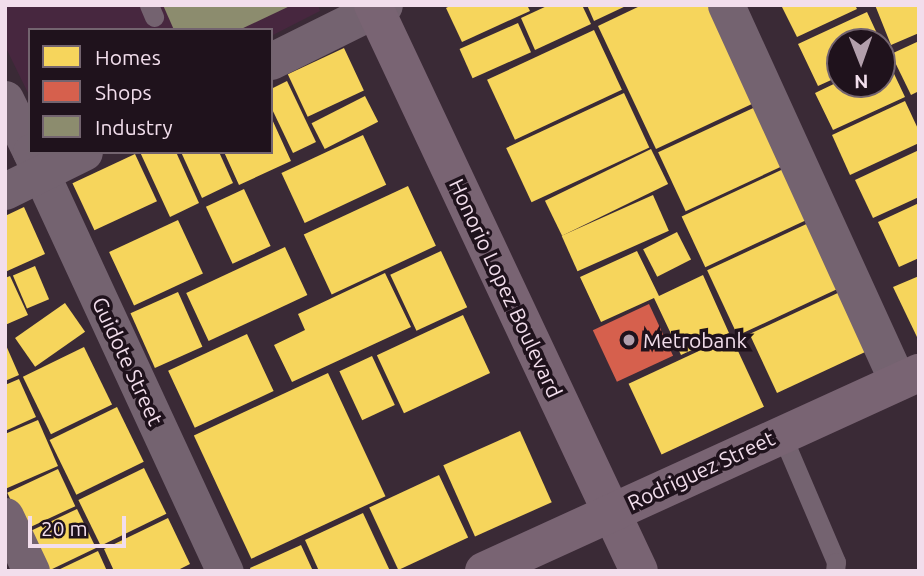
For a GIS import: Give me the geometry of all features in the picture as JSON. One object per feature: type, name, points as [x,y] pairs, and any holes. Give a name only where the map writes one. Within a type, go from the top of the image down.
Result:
[{"type":"main road","name":"Honorio Lopez Boulevard","points":[[377,7],[639,571]]},
{"type":"main road","name":"Rodriguez Street","points":[[484,571],[781,433],[909,378]]},
{"type":"street","points":[[726,5],[909,378]]},
{"type":"street","points":[[273,60],[377,7]]},
{"type":"street","name":"Guidote Street","points":[[5,99],[28,147]]},
{"type":"street","points":[[5,191],[34,159],[70,154]]},
{"type":"street","name":"Guidote Street","points":[[34,159],[225,571]]},
{"type":"street","points":[[5,516],[31,571]]},
{"type":"lane","points":[[781,433],[836,562],[835,571]]},
{"type":"shaded area","points":[[5,5],[318,5],[320,11],[273,35],[273,28],[28,28],[28,93],[5,46]]},
{"type":"building: Homes","points":[[452,5],[527,5],[530,11],[462,42],[446,8]]},
{"type":"building: Homes","points":[[549,5],[582,5],[591,24],[535,50],[521,18]]},
{"type":"building: Homes","points":[[587,5],[628,5],[594,21]]},
{"type":"building: Homes","points":[[642,5],[709,5],[754,103],[656,149],[598,26]]},
{"type":"building: Homes","points":[[781,5],[855,5],[857,9],[797,37]]},
{"type":"building: Homes","points":[[875,5],[919,5],[919,33],[896,43],[896,28],[884,28]]},
{"type":"building: Homes","points":[[867,12],[874,28],[832,28]]},
{"type":"building: Homes","points":[[518,23],[531,52],[473,78],[460,49]]},
{"type":"building: Homes","points":[[594,30],[622,90],[515,140],[487,80]]},
{"type":"building: Homes","points":[[826,31],[826,82],[818,86],[798,44]]},
{"type":"building: Homes","points":[[919,41],[919,91],[911,95],[896,64],[896,52]]},
{"type":"building: Homes","points":[[344,48],[364,91],[308,117],[288,74]]},
{"type":"building: Homes","points":[[896,78],[905,97],[833,130],[815,93],[826,88],[826,98],[896,98]]},
{"type":"building: Homes","points":[[287,81],[316,142],[293,153],[273,111],[273,88]]},
{"type":"building: Homes","points":[[624,93],[649,147],[532,202],[506,148]]},
{"type":"building: Homes","points":[[365,96],[378,122],[325,149],[312,123]]},
{"type":"building: Homes","points":[[905,101],[919,131],[919,143],[850,175],[832,135]]},
{"type":"building: Homes","points":[[766,102],[793,161],[686,211],[658,152]]},
{"type":"building: Homes","points":[[273,121],[291,161],[239,185],[225,154],[273,154]]},
{"type":"building: Homes","points":[[363,135],[386,185],[305,223],[281,173]]},
{"type":"building: Homes","points":[[651,149],[668,184],[562,236],[545,201]]},
{"type":"building: Homes","points":[[919,150],[919,197],[873,218],[855,180]]},
{"type":"building: Homes","points":[[135,154],[157,201],[94,230],[72,183]]},
{"type":"building: Homes","points":[[141,154],[177,154],[199,203],[170,217]]},
{"type":"building: Homes","points":[[182,154],[220,154],[233,183],[202,198]]},
{"type":"building: Homes","points":[[794,164],[818,215],[705,267],[682,216]]},
{"type":"building: Homes","points":[[408,186],[436,246],[332,294],[304,235]]},
{"type":"building: Homes","points":[[244,189],[271,246],[233,264],[206,207]]},
{"type":"building: Homes","points":[[653,195],[669,231],[578,271],[562,236]]},
{"type":"building: Homes","points":[[919,203],[919,258],[899,267],[878,222]]},
{"type":"building: Homes","points":[[24,207],[45,254],[5,272],[5,216]]},
{"type":"building: Homes","points":[[178,220],[203,273],[134,306],[109,252]]},
{"type":"building: Homes","points":[[815,220],[845,285],[738,336],[707,270]]},
{"type":"building: Homes","points":[[677,232],[691,260],[657,277],[643,249]]},
{"type":"building: Homes","points":[[285,247],[307,295],[209,341],[186,293]]},
{"type":"building: Homes","points":[[441,251],[467,307],[416,331],[390,275]]},
{"type":"building: Homes","points":[[637,251],[659,296],[703,275],[729,333],[681,355],[654,298],[601,322],[580,277]]},
{"type":"building: Homes","points":[[35,266],[49,299],[27,309],[13,275]]},
{"type":"building: Homes","points":[[385,273],[411,327],[292,382],[274,345],[305,330],[298,314]]},
{"type":"building: Homes","points":[[10,276],[28,315],[5,325],[5,278]]},
{"type":"building: Homes","points":[[919,276],[919,336],[917,337],[893,287]]},
{"type":"building: Homes","points":[[842,291],[869,350],[777,393],[750,334]]},
{"type":"building: Homes","points":[[178,292],[202,347],[155,368],[130,313]]},
{"type":"building: Homes","points":[[65,303],[85,332],[35,367],[15,338]]},
{"type":"building: Homes","points":[[463,315],[490,373],[404,413],[377,355]]},
{"type":"building: Homes","points":[[247,334],[274,391],[195,428],[168,371]]},
{"type":"building: Homes","points":[[731,336],[764,407],[662,454],[629,384]]},
{"type":"building: Homes","points":[[5,343],[19,375],[5,381]]},
{"type":"building: Homes","points":[[84,347],[112,405],[51,434],[23,377]]},
{"type":"building: Homes","points":[[372,356],[395,405],[362,420],[339,371]]},
{"type":"building: Homes","points":[[328,373],[385,496],[251,559],[194,436]]},
{"type":"building: Homes","points":[[19,379],[36,417],[5,431],[5,385]]},
{"type":"building: Homes","points":[[117,407],[144,462],[76,495],[50,440]]},
{"type":"building: Homes","points":[[38,420],[58,466],[5,489],[5,434]]},
{"type":"building: Homes","points":[[520,431],[552,502],[475,536],[443,465]]},
{"type":"building: Homes","points":[[144,468],[166,514],[101,546],[78,500]]},
{"type":"building: Homes","points":[[58,469],[75,506],[25,530],[7,493]]},
{"type":"building: Homes","points":[[439,475],[468,538],[398,570],[369,508]]},
{"type":"building: Homes","points":[[77,509],[96,548],[48,571],[22,535]]},
{"type":"building: Homes","points":[[363,513],[390,571],[319,571],[305,540]]},
{"type":"building: Homes","points":[[168,518],[190,564],[176,571],[114,571],[104,549]]},
{"type":"building: Homes","points":[[301,545],[313,571],[251,571],[250,568]]},
{"type":"building: Homes","points":[[98,551],[107,571],[56,571]]},
{"type":"building: Shops","points":[[649,304],[673,356],[617,382],[593,330]]},
{"type":"building: Industry","points":[[163,5],[292,5],[243,28],[173,28]]},
{"type":"place","name":"Metrobank","points":[[629,340]]}]
